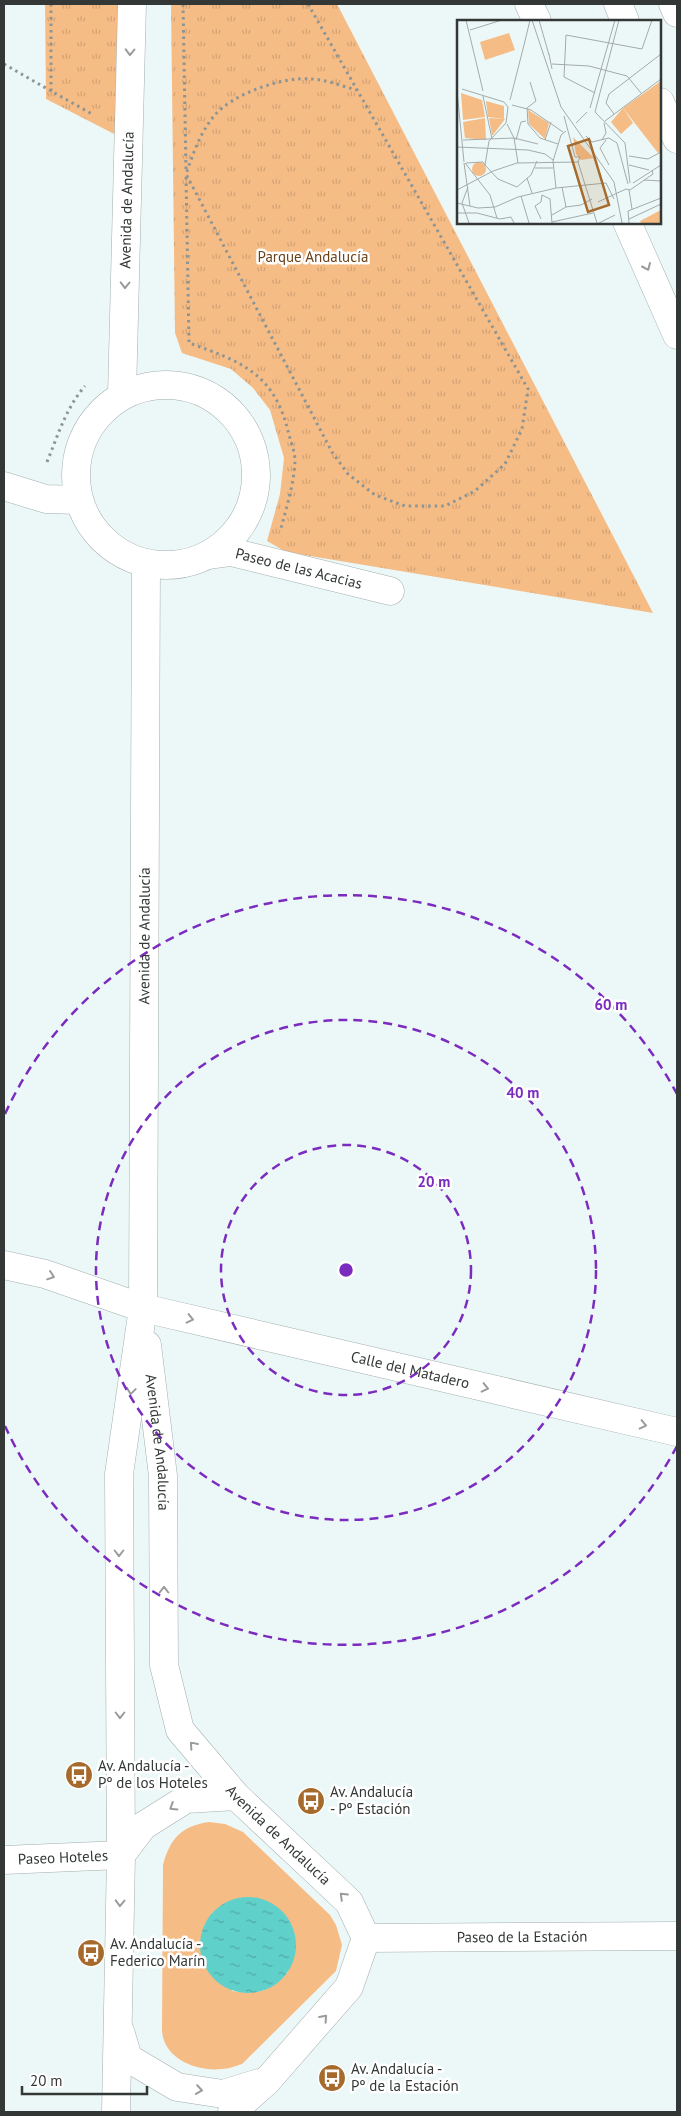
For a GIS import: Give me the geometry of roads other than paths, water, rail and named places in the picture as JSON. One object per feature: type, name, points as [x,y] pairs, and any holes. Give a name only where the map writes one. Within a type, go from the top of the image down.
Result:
[{"type":"main road","name":"Avenida de Andalucía","points":[[122,395],[132,4]]},
{"type":"main road","points":[[529,4],[537,20]]},
{"type":"main road","points":[[618,4],[625,20]]},
{"type":"main road","points":[[673,4],[677,13]]},
{"type":"main road","points":[[661,104],[677,139]]},
{"type":"main road","points":[[628,224],[677,335]]},
{"type":"main road","points":[[178,385],[208,394],[233,414],[245,429],[255,459],[255,491],[242,525],[208,555],[179,564],[146,563],[128,557],[114,549],[100,537],[78,500],[75,484],[77,453],[92,422],[122,395],[142,387],[178,385]]},
{"type":"main road","points":[[4,486],[46,499],[78,500]]},
{"type":"main road","name":"Paseo de las Acacias","points":[[208,555],[230,552],[390,591]]},
{"type":"main road","name":"Avenida de Andalucía","points":[[146,563],[143,1308],[163,1476],[164,1665],[180,1730],[236,1796],[349,1902],[366,1938]]},
{"type":"main road","name":"Calle del Matadero","points":[[4,1265],[45,1274],[143,1308],[677,1432]]},
{"type":"main road","name":"Avenida de Andalucía","points":[[116,2112],[122,1855],[119,1474],[143,1308]]},
{"type":"main road","points":[[122,1855],[143,1826],[186,1799],[236,1796]]},
{"type":"main road","name":"Paseo Hoteles","points":[[4,1860],[122,1855]]},
{"type":"main road","name":"Paseo de la Estación","points":[[366,1938],[677,1936]]},
{"type":"main road","points":[[232,2112],[266,2082],[349,1987],[366,1938]]},
{"type":"main road","points":[[117,2020],[128,2058],[177,2087],[223,2094],[266,2082]]},
{"type":"water","points":[[248,1897],[266,1901],[282,1911],[292,1927],[296,1945],[292,1963],[282,1979],[266,1989],[248,1993],[230,1989],[214,1979],[204,1963],[200,1945],[204,1927],[214,1911],[230,1901]]},
{"type":"place","name":"Av. Andalucía - Pº de los Hoteles","points":[[79,1775]]},
{"type":"place","name":"Av. Andalucía - Pº Estación","points":[[311,1801]]},
{"type":"place","name":"Av. Andalucía - Federico Marín","points":[[91,1953]]},
{"type":"place","name":"Av. Andalucía - Pº de la Estación","points":[[332,2078]]},
{"type":"park label","name":"Parque Andalucía","points":[[313,257]]}]
